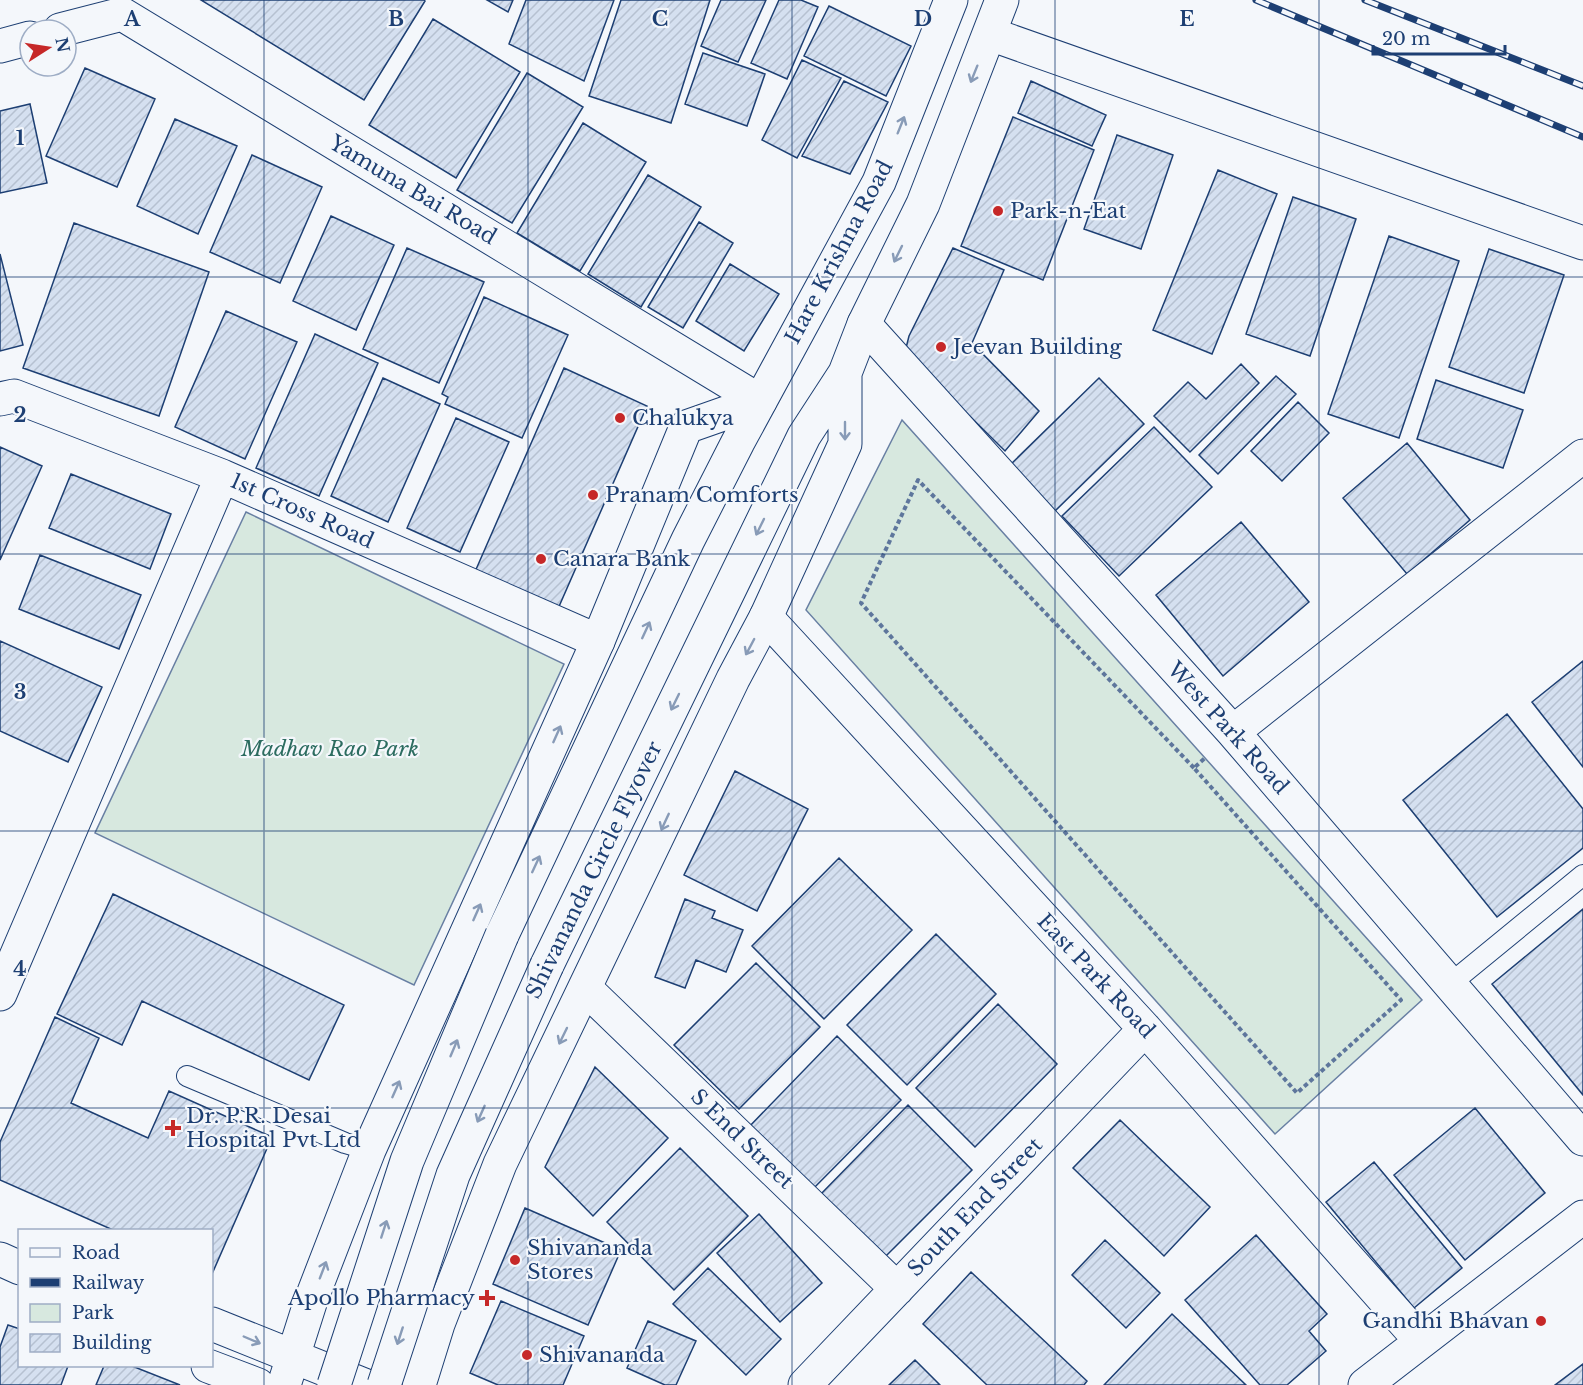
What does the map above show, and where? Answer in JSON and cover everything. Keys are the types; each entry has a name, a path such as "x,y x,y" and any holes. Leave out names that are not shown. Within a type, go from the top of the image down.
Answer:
{"street":[{"path":"419,1385 438,1324 500,1164 733,679 766,617 845,444 845,373 864,324 923,204 1002,0"},
{"name":"Hare Krishna Road","path":"760,401 879,182 946,2"},
{"name":"Yamuna Bai Road","path":"78,25 122,14 760,401"},
{"path":"990,34 1583,243"},
{"path":"0,46 18,41"},
{"name":"West Park Road","path":"864,324 1233,732 1583,1139"},
{"name":"Shivananda Circle Flyover","path":"384,1385 453,1175 547,964 804,436 845,373"},
{"name":"1st Cross Road","path":"0,399 14,396 222,476 598,641"},
{"path":"288,1371 311,1300 369,1150 598,641 686,427 760,401"},
{"path":"334,1385 407,1161 501,935 688,540 760,401"},
{"path":"1233,732 1583,456"},
{"path":"0,994 222,476"},
{"name":"East Park Road","path":"766,617 1145,1029 1421,1341"},
{"name":"S End Street","path":"586,988 897,1289"},
{"name":"South End Street","path":"805,1385 1145,1029"},
{"path":"1365,1385 1583,1217"},
{"path":"0,1259 18,1267"},
{"path":"213,1325 288,1371 364,1385"},
{"path":"213,1367 258,1385"}],"lane":[{"path":"1449,984 1583,875"},
{"path":"187,1076 345,1143 369,1150"}],"path":[{"path":"918,480 1121,692 1194,768 1401,1000 1297,1093 861,603 918,480"},
{"path":"1194,768 1233,732"}],"green space":[{"path":"902,420 1422,1000 1275,1134 806,610"},
{"name":"Madhav Rao Park","path":"246,512 564,664 414,985 95,833"}],"building":[{"path":"201,0 424,0 425,1 364,100"},
{"path":"487,0 513,0 508,12"},
{"path":"526,0 614,0 584,81 509,44"},
{"path":"621,0 710,0 671,123 589,96"},
{"path":"721,0 766,0 738,62 701,46"},
{"path":"779,0 801,0 818,7 787,79 751,63"},
{"path":"829,6 911,46 886,96 804,56"},
{"path":"433,19 520,72 456,178 369,125"},
{"path":"703,53 765,74 747,126 685,104"},
{"path":"802,60 841,78 797,158 762,140"},
{"path":"85,68 155,99 117,187 46,156"},
{"path":"527,73 583,107 512,223 457,190"},
{"path":"844,81 888,102 850,174 802,156"},
{"path":"1031,81 1106,115 1092,146 1018,113"},
{"path":"30,104 47,183 0,193 0,111"},
{"path":"1013,117 1094,150 1043,280 961,246"},
{"path":"175,119 237,146 198,234 137,206"},
{"path":"583,123 646,162 580,271 517,233"},
{"path":"1117,135 1173,155 1141,249 1084,229"},
{"path":"252,155 322,187 280,283 210,252"},
{"path":"1218,170 1277,194 1212,354 1153,330"},
{"path":"648,175 701,207 641,307 588,274"},
{"path":"1293,197 1356,219 1310,356 1246,334"},
{"path":"331,216 394,245 356,330 293,301"},
{"path":"699,222 733,243 683,328 648,307"},
{"path":"74,223 209,272 159,416 23,368"},
{"path":"1389,236 1459,261 1399,438 1328,414"},
{"path":"407,248 484,282 439,383 363,349"},
{"name":"Jeevan Building","path":"953,248 1004,270 972,343 1039,411 1005,451 905,352 909,336"},
{"path":"1489,249 1564,275 1524,393 1449,367"},
{"path":"0,254 23,345 0,351"},
{"path":"730,264 779,294 744,351 696,321"},
{"path":"484,297 568,335 522,438 445,404 448,397 442,394"},
{"path":"226,311 297,342 245,459 175,427"},
{"path":"315,334 378,363 319,496 256,468"},
{"path":"1241,364 1259,383 1190,452 1154,416 1188,382 1206,399"},
{"path":"564,368 647,406 557,611 474,574"},
{"path":"1276,376 1296,394 1218,474 1199,455"},
{"path":"383,378 440,404 388,522 331,496"},
{"path":"1099,378 1144,424 1054,512 1009,466"},
{"path":"1436,380 1523,410 1503,468 1417,439"},
{"path":"1298,402 1329,433 1282,481 1251,451"},
{"path":"456,418 509,442 460,552 407,528"},
{"path":"1154,427 1212,487 1119,576 1062,516"},
{"path":"1407,443 1470,520 1407,574 1343,498"},
{"path":"0,447 42,466 0,560"},
{"path":"71,474 171,514 150,569 49,528"},
{"path":"1241,522 1309,602 1223,676 1156,595"},
{"path":"40,555 141,595 119,649 19,609"},
{"path":"0,641 102,687 68,762 0,731"},
{"path":"1583,661 1583,767 1532,702"},
{"path":"1507,714 1583,809 1583,848 1497,917 1403,800"},
{"path":"735,771 808,809 757,911 684,875"},
{"path":"839,858 912,930 824,1019 752,946"},
{"path":"113,894 344,1005 309,1080 142,1001 122,1045 57,1014"},
{"path":"685,899 715,911 712,918 743,930 726,972 696,960 685,988 655,977"},
{"path":"1583,909 1583,1095 1492,984"},
{"path":"936,934 996,994 907,1085 847,1025"},
{"path":"756,963 820,1027 739,1109 674,1045"},
{"path":"998,1004 1057,1064 975,1147 916,1088"},
{"path":"55,1017 99,1038 71,1103 148,1138 169,1091 272,1137 213,1272 213,1229 111,1229 0,1180 0,1142"},
{"path":"837,1036 901,1100 810,1192 747,1129"},
{"path":"595,1067 668,1138 593,1216 545,1167"},
{"path":"908,1105 972,1170 882,1260 819,1196"},
{"path":"1475,1108 1545,1193 1465,1260 1394,1175"},
{"path":"1120,1120 1210,1207 1164,1256 1073,1168"},
{"path":"680,1148 748,1216 674,1290 607,1222"},
{"path":"1374,1162 1462,1268 1414,1308 1326,1202"},
{"path":"525,1208 621,1250 588,1325 493,1284"},
{"path":"759,1214 822,1283 780,1322 717,1253"},
{"path":"1256,1235 1327,1314 1309,1331 1326,1351 1287,1385 1260,1385 1185,1300"},
{"path":"1105,1240 1160,1293 1126,1328 1072,1275"},
{"path":"708,1268 781,1339 746,1375 673,1304"},
{"path":"971,1272 1087,1381 1084,1385 987,1385 923,1324"},
{"name":"Shivananda","path":"501,1301 584,1336 563,1385 498,1385 470,1373"},
{"path":"1172,1314 1246,1385 1104,1385"},
{"path":"648,1321 696,1341 676,1385 665,1385 627,1368"},
{"path":"8,1325 18,1328 18,1367 68,1367 61,1385 0,1385 0,1347"},
{"path":"915,1360 940,1385 889,1385"},
{"path":"1583,1364 1583,1385 1555,1385"},
{"path":"104,1367 135,1367 180,1385 96,1385"}],"railway":[{"path":"1256,0 1583,137"},
{"path":"1365,0 1583,86"}],"place":[{"name":"Park-n-Eat","path":"998,211"},
{"name":"Jeevan Building","path":"941,347"},
{"name":"Chalukya","path":"620,418"},
{"name":"Pranam Comforts","path":"593,495"},
{"name":"Canara Bank","path":"541,559"},
{"name":"Dr. P.R. Desai Hospital Pvt Ltd","path":"173,1128"},
{"name":"Shivananda Stores","path":"515,1260"},
{"name":"Apollo Pharmacy","path":"487,1298"},
{"name":"Gandhi Bhavan","path":"1541,1321"},
{"name":"Shivananda","path":"527,1355"}]}
